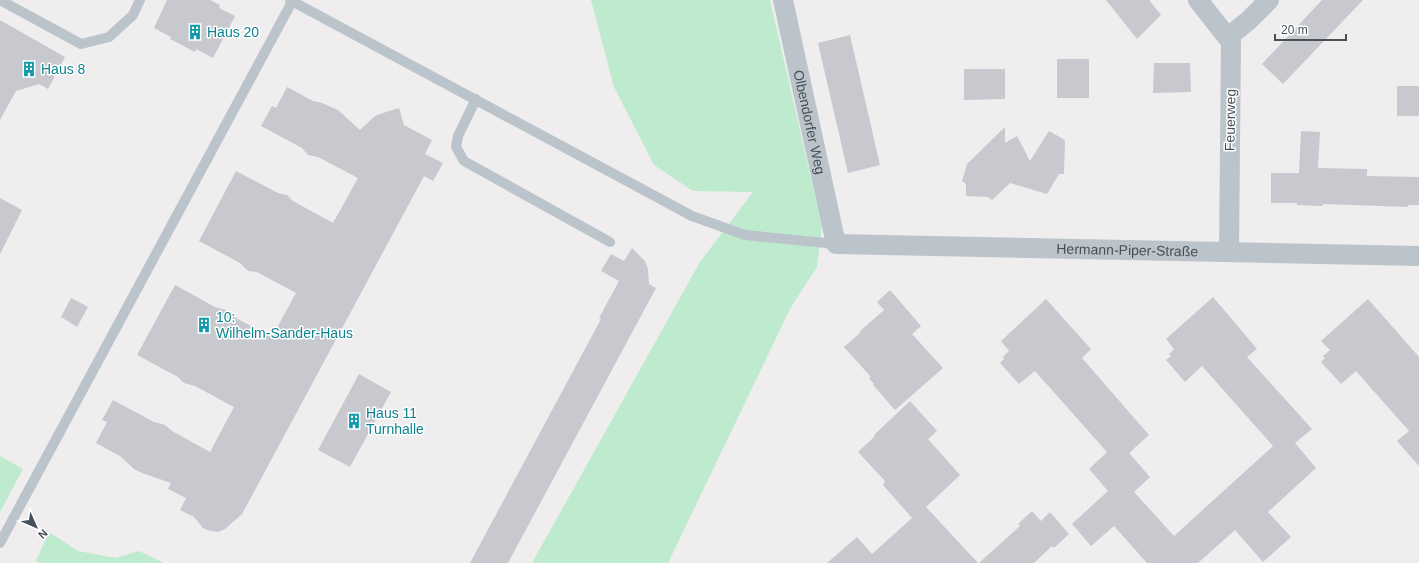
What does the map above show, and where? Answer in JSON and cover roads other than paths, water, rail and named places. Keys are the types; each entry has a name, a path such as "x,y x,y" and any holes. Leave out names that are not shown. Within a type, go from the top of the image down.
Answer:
{"street":[{"name":"Olbendorfer Weg","path":"783,0 836,244"},
{"path":"1198,0 1228,37 1248,21 1268,0"},
{"name":"Feuerweg","path":"1228,37 1231,42 1229,252"},
{"name":"Hermann-Piper-Straße","path":"836,244 1419,256"}],"lane":[{"path":"0,0 82,44 109,37 133,15 140,0"},
{"path":"0,543 292,0 692,216 745,235 836,244"},
{"path":"476,99 458,136 456,148 464,161 610,242"}],"place":[{"name":"Haus 20","path":"195,32"},
{"name":"Haus 8","path":"29,69"},
{"name":"10: Wilhelm-Sander-Haus","path":"204,325"},
{"name":"Haus 11 Turnhalle","path":"354,421"}]}
